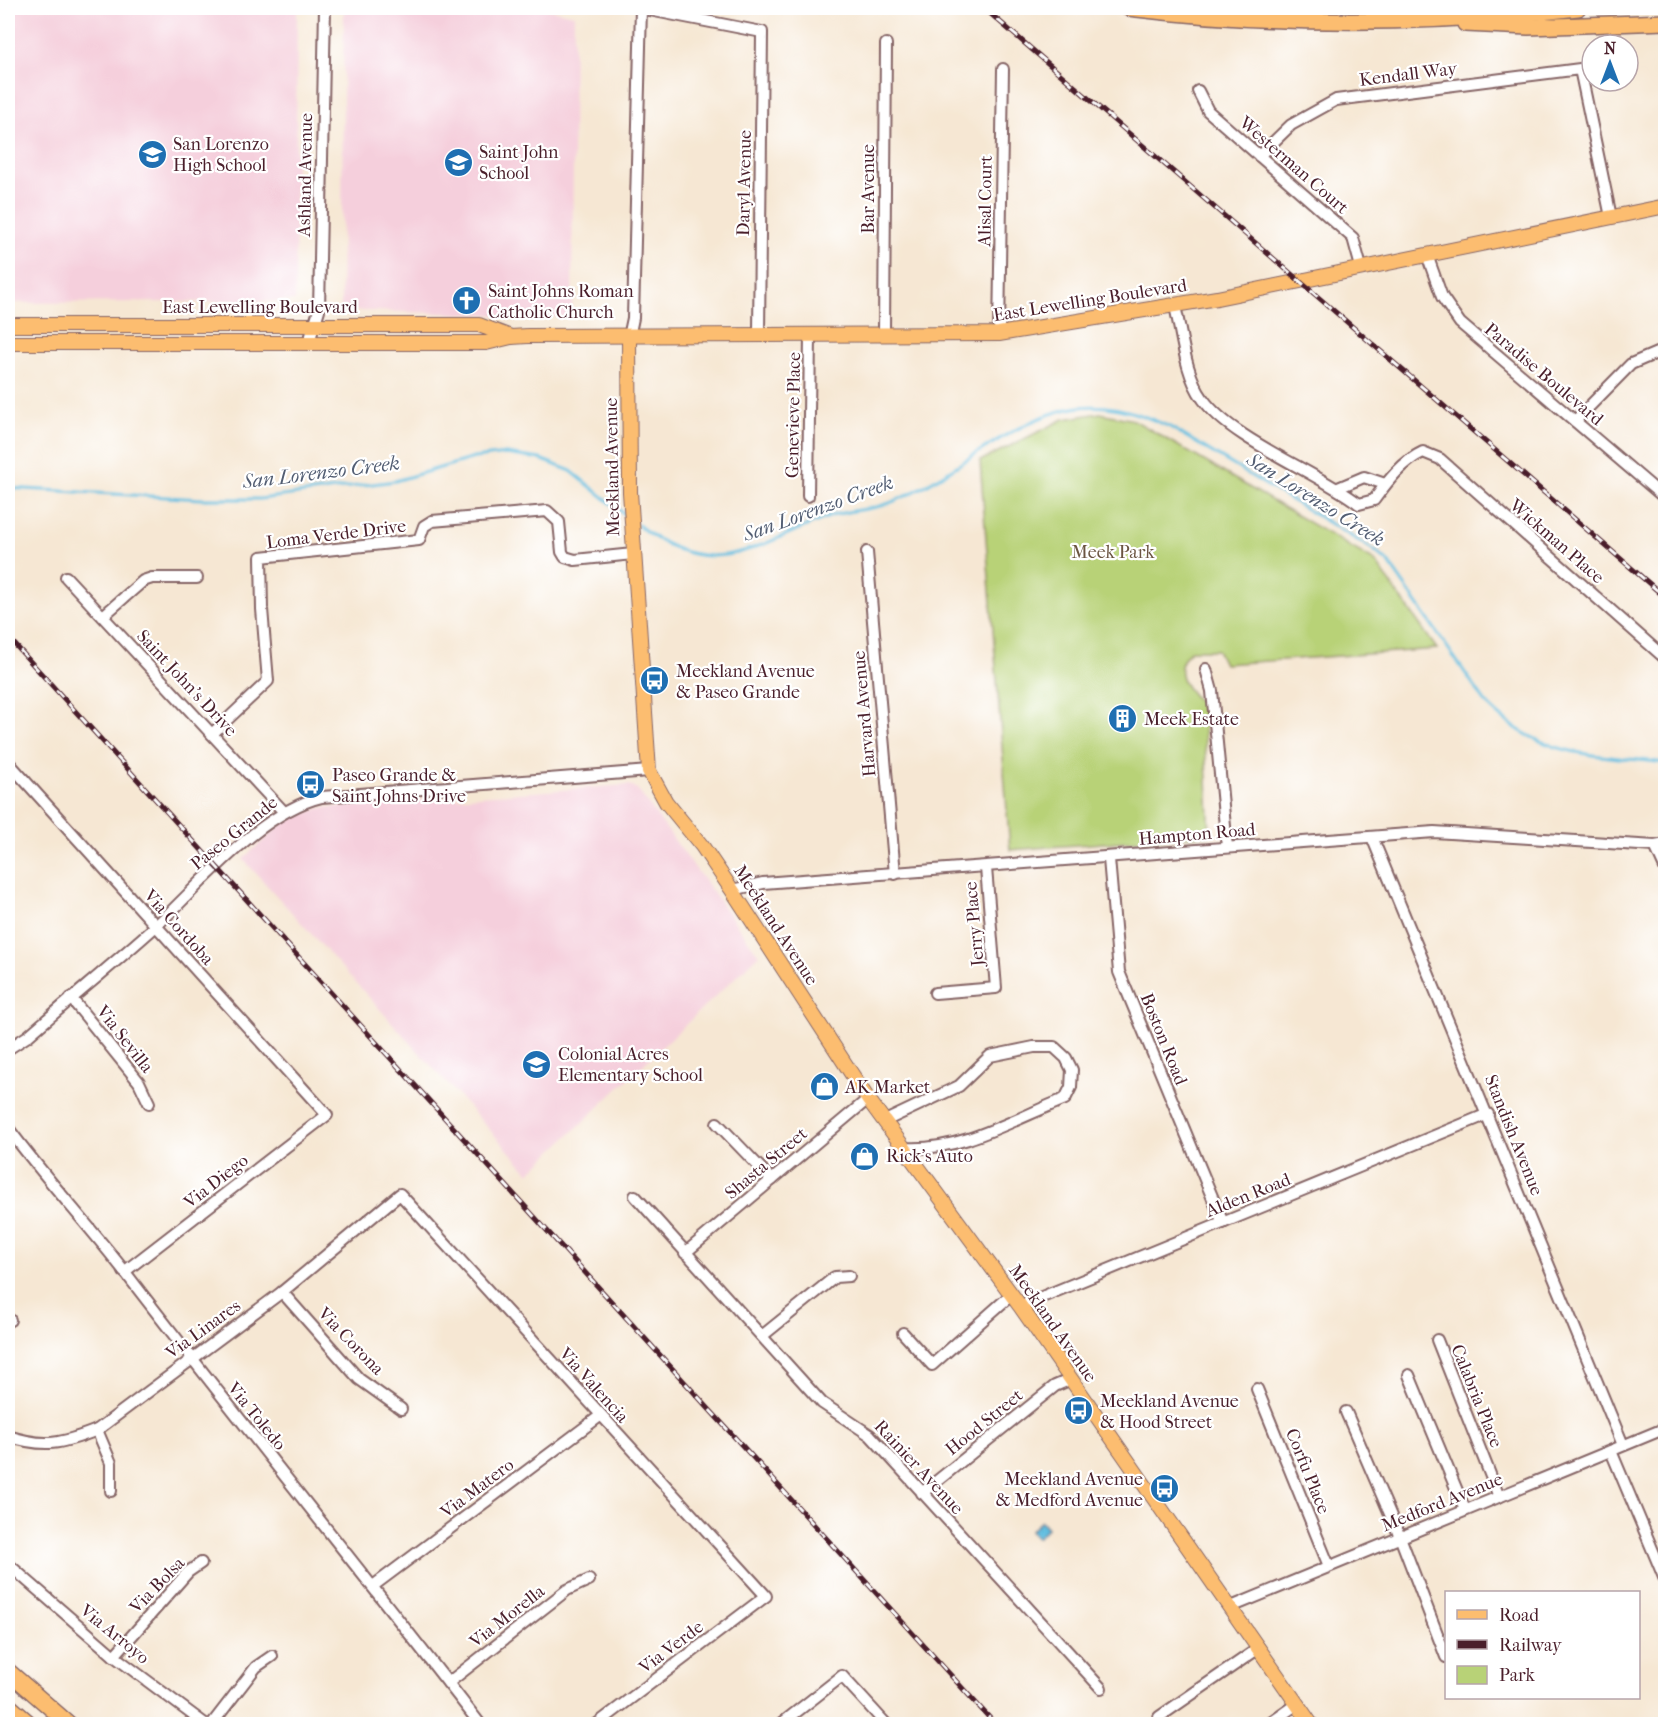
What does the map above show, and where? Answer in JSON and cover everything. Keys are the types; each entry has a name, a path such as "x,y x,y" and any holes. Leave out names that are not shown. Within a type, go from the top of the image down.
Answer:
{"highway":[{"path":"1128,8 1278,19 1421,19 1578,8"},
{"path":"1421,19 1497,27 1665,22"},
{"path":"8,1671 69,1725"},
{"path":"8,1705 30,1725"}],"main road":[{"name":"East Lewelling Boulevard","path":"8,343 486,343 511,337 999,334 1175,306 1665,206"},
{"name":"East Lewelling Boulevard","path":"8,325 480,325 511,337"},
{"path":"36,325 37,343"},
{"name":"Meekland Avenue","path":"629,337 630,492 649,771 666,802 702,846 732,890 868,1099 1020,1306 1311,1725"}],"street":[{"name":"Ashland Avenue","path":"309,342 320,310 325,8"},
{"name":"Daryl Avenue","path":"640,8 762,32 759,334"},
{"name":"Meekland Avenue","path":"629,337 633,318 640,8"},
{"name":"Bar Avenue","path":"884,334 886,44"},
{"name":"Alisal Court","path":"999,334 1003,69"},
{"name":"Kendall Way","path":"1259,156 1291,125 1336,100 1580,69 1611,217"},
{"name":"Westerman Court","path":"1198,92 1208,111 1353,238 1361,267"},
{"name":"Paradise Boulevard","path":"1427,255 1442,297 1460,323 1665,500"},
{"path":"1175,306 1191,372 1202,398 1224,423 1338,488 1359,504 1374,500 1385,484 1364,477 1338,488"},
{"name":"Genevieve Place","path":"808,496 810,335"},
{"path":"1575,421 1631,364 1665,349"},
{"name":"Wickman Place","path":"1385,484 1413,457 1424,452 1440,459 1665,659"},
{"name":"Loma Verde Drive","path":"212,735 268,681 261,609 261,557 419,540 424,526 432,520 547,511 559,522 562,552 565,557 575,560 633,548"},
{"name":"Harvard Avenue","path":"867,552 895,874"},
{"name":"Saint John's Drive","path":"66,577 284,812"},
{"path":"103,616 143,581 152,578 197,578"},
{"path":"1206,669 1212,691 1227,847"},
{"name":"Via Cordoba","path":"8,762 327,1115"},
{"name":"Paseo Grande","path":"8,1049 28,1036 156,926 216,867 284,812 301,802 322,797 649,771"},
{"name":"Hampton Road","path":"732,890 763,883 1109,859 1227,847 1434,832 1660,845"},
{"name":"Standish Avenue","path":"1372,837 1623,1445"},
{"path":"1660,845 1665,870"},
{"name":"Boston Road","path":"1109,859 1119,972 1223,1223"},
{"name":"Jerry Place","path":"935,993 996,988 986,868"},
{"name":"Via Sevilla","path":"71,998 139,1082 149,1103"},
{"path":"885,1121 959,1086 990,1056 1034,1047 1054,1047 1066,1058 1072,1071 1071,1086 1065,1099 953,1144 922,1149 905,1148"},
{"name":"Shasta Street","path":"686,1253 868,1099"},
{"name":"Alden Road","path":"1020,1306 1488,1114"},
{"name":"Via Diego","path":"124,1272 327,1115"},
{"path":"717,1123 772,1180"},
{"name":"Via Toledo","path":"8,1128 373,1586 480,1725"},
{"name":"Via Linares","path":"8,1436 33,1444 65,1443 97,1430 190,1358 282,1292 400,1194"},
{"name":"Via Valencia","path":"400,1194 766,1596"},
{"name":"Rainier Avenue","path":"634,1196 822,1403 870,1436 1101,1688"},
{"path":"762,1336 835,1277 849,1276"},
{"name":"Via Corona","path":"282,1292 359,1379 401,1409"},
{"path":"903,1333 932,1365 1011,1294"},
{"name":"Calabria Place","path":"1437,1340 1499,1497"},
{"path":"1409,1375 1465,1510"},
{"name":"Hood Street","path":"922,1493 1055,1386 1070,1380"},
{"name":"Corfu Place","path":"1257,1389 1329,1566"},
{"path":"1346,1412 1400,1537 1445,1654"},
{"name":"Via Matero","path":"373,1586 600,1416"},
{"name":"Medford Avenue","path":"1231,1607 1665,1428"},
{"path":"97,1430 111,1463 111,1491"},
{"path":"1611,1451 1665,1582"},
{"name":"Via Bolsa","path":"114,1656 188,1572 201,1563"},
{"name":"Via Arroyo","path":"8,1564 114,1656 205,1725"},
{"name":"Via Morella","path":"448,1683 567,1590 589,1580"},
{"name":"Via Verde","path":"597,1725 766,1596"},
{"path":"1159,1717 1259,1648"},
{"path":"212,1725 256,1667 272,1656"},
{"path":"781,1725 842,1676 886,1725"},
{"path":"1269,1725 1296,1705"}],"shaded area":[{"name":"San Lorenzo High School","path":"8,8 297,8 295,301 8,303"},
{"name":"Saint John School","path":"344,8 543,8 574,15 572,317 341,310"},
{"name":"Colonial Acres Elementary School","path":"629,785 637,789 759,955 529,1173 243,859 286,820 320,808"}],"green space":[{"name":"Meek Park","path":"1100,413 1134,420 1375,561 1437,649 1224,664 1217,650 1191,650 1181,665 1181,672 1186,686 1203,706 1210,835 1010,850 980,461 1064,419"}],"water":[{"path":"1041,1521 1047,1528 1037,1538 1030,1531"}],"waterway":[{"name":"San Lorenzo Creek","path":"638,525 664,543 688,553 711,556 734,554 831,516 880,506 899,499 1005,436 1042,417 1089,406 1116,408 1170,427 1374,550 1389,563 1486,703 1506,721 1527,735 1569,751 1666,763"},
{"name":"San Lorenzo Creek","path":"8,488 202,499 260,499 395,481 474,458 506,454 540,459 571,471 628,517"}],"railway":[{"path":"984,8 1666,598"},
{"path":"8,637 995,1724"}],"place":[{"name":"San Lorenzo High School","path":"152,154"},
{"name":"Saint John School","path":"458,162"},
{"name":"Saint Johns Roman Catholic Church","path":"467,301"},
{"name":"Meekland Avenue & Paseo Grande","path":"655,681"},
{"name":"Meek Estate","path":"1123,719"},
{"name":"Paseo Grande & Saint Johns Drive","path":"311,785"},
{"name":"Colonial Acres Elementary School","path":"537,1064"},
{"name":"AK Market","path":"824,1087"},
{"name":"Rick's Auto","path":"865,1156"},
{"name":"Meekland Avenue & Hood Street","path":"1079,1411"},
{"name":"Meekland Avenue & Medford Avenue","path":"1164,1489"}]}
